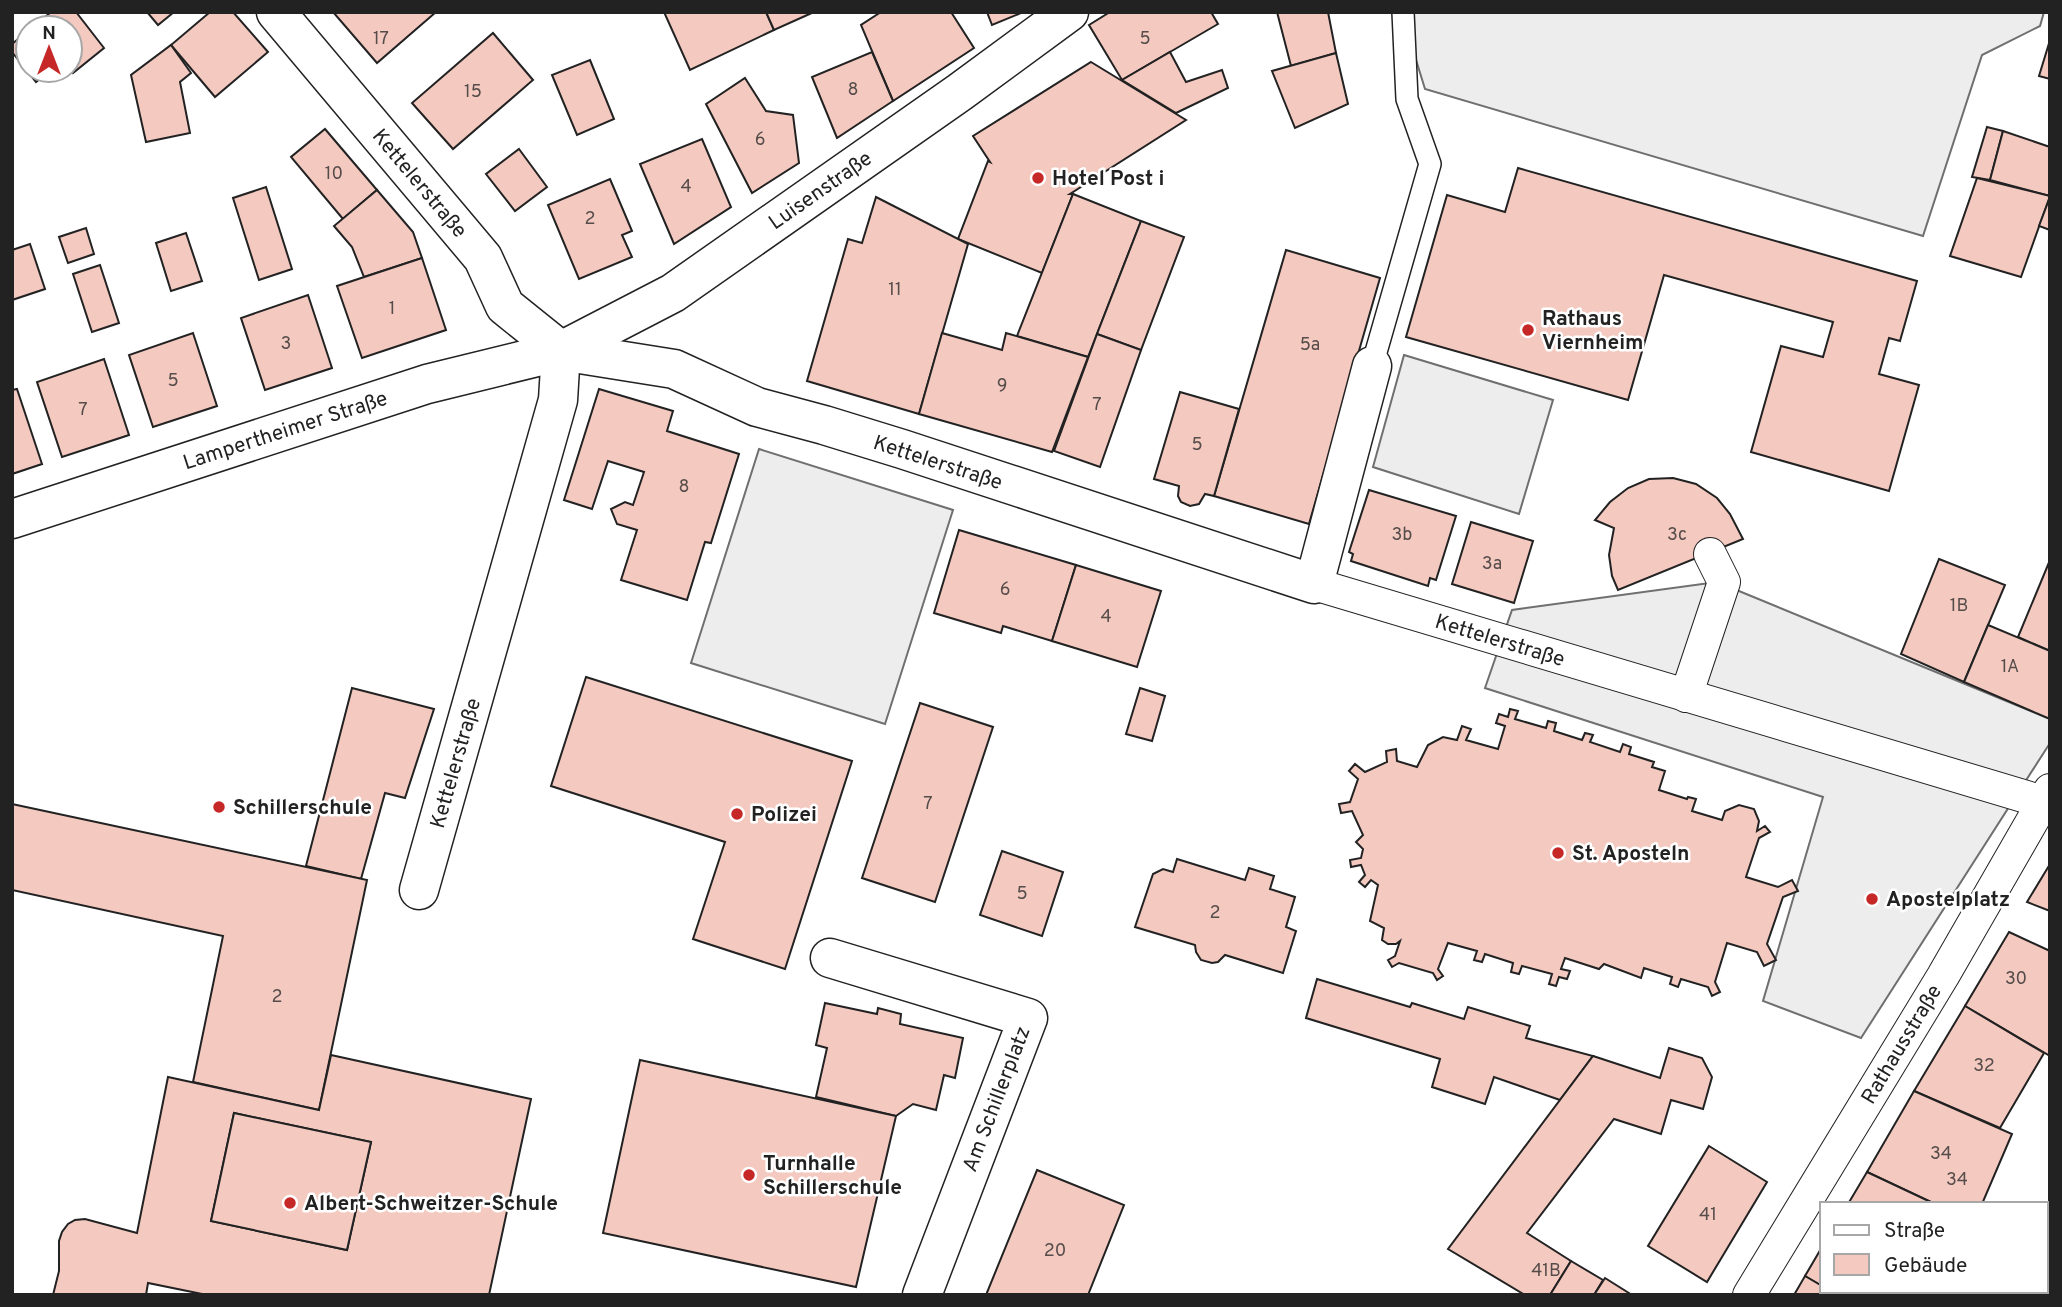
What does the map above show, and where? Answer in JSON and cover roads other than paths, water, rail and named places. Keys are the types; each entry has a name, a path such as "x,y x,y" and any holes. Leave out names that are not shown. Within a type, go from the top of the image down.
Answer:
{"street":[{"name":"Kettelerstraße","path":"276,12 483,258 505,306 561,351 674,369 757,408 889,445 1314,583 1686,696 2048,799"},
{"name":"Luisenstraße","path":"561,351 673,293 949,100 1069,12"},
{"name":"Kettelerstraße","path":"419,890 558,400 561,351"},
{"name":"Lampertheimer Straße","path":"12,519 427,384 561,351"},
{"path":"1314,583 1373,366"},
{"path":"1686,696 1724,582 1710,554"},
{"name":"Rathausstraße","path":"1749,1295 2048,799"},
{"name":"Am Schillerplatz","path":"830,958 1028,1018 922,1295"}],"lane":[{"path":"1373,366 1430,164 1407,99 1403,12"}],"place":[{"name":"Hotel Post i","path":"1038,178"},
{"name":"Rathaus Viernheim","path":"1528,330"},
{"name":"Schillerschule","path":"219,807"},
{"name":"Polizei","path":"737,814"},
{"name":"St. Aposteln","path":"1558,853"},
{"name":"Apostelplatz","path":"1872,899"},
{"name":"Turnhalle Schillerschule","path":"749,1175"},
{"name":"Albert-Schweitzer-Schule","path":"290,1203"}]}
